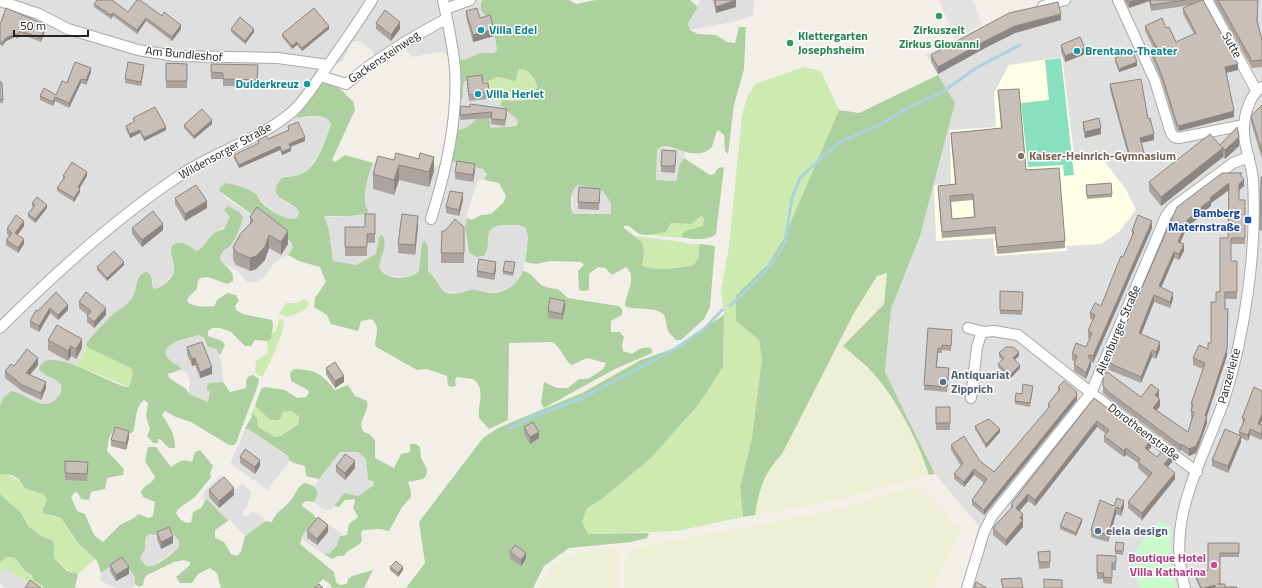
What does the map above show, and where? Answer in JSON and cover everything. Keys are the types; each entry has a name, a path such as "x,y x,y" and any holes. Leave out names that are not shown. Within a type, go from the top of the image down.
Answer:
{"street":[{"name":"Wildensorger Straße","path":"0,328 70,261 108,229 184,173 282,119 303,101 372,0"},
{"name":"Gackensteinweg","path":"321,76 346,84 384,57 445,9 470,0"},
{"path":"1036,8 1065,0"},
{"path":"1118,0 1156,81 1171,133 1174,137 1179,138 1244,125"},
{"name":"Sutte","path":"1207,0 1259,88"},
{"name":"Am Bundleshof","path":"0,1 39,14 68,29 138,50 175,56 286,59 328,65"},
{"path":"431,219 444,171 453,126 455,70 445,9"},
{"path":"1249,157 1244,135 1244,125 1253,94 1259,88"},
{"name":"Altenburger Straße","path":"967,588 984,532 992,516 1091,393 1166,216 1172,208 1233,163 1249,157"},
{"name":"Panzerleite","path":"1185,588 1178,557 1178,537 1183,509 1231,375 1248,291 1253,245 1254,215 1253,179 1249,157"},
{"name":"Dorotheenstraße","path":"968,328 984,332 1004,332 1018,335 1091,393 1196,472"},
{"path":"971,398 978,339 984,332"}],"shaded area":[{"path":"0,0 483,0 481,3 484,13 493,25 497,50 494,53 480,53 465,60 449,59 446,53 441,52 412,57 406,50 400,50 372,59 374,54 372,50 359,41 352,42 343,61 337,64 333,63 297,118 323,117 331,124 320,151 309,168 299,175 286,176 279,182 277,192 281,200 294,207 299,212 297,218 292,219 281,217 261,201 255,193 247,189 228,183 219,188 219,191 226,198 291,242 293,248 288,255 274,263 264,278 256,282 247,282 238,271 222,263 220,260 221,254 231,245 236,237 243,220 226,212 230,217 227,225 208,238 202,249 196,251 185,243 172,257 175,264 174,271 164,284 154,289 152,277 146,272 137,280 135,292 131,300 113,314 89,339 84,352 76,365 45,374 54,378 61,385 59,395 52,403 44,405 11,391 3,398 0,406"},
{"path":"699,0 754,0 753,16 732,22 690,30 688,23 698,7"},
{"path":"939,0 973,0 982,25 955,39"},
{"path":"1072,0 1262,0 1262,588 962,588 979,526 935,474 885,372 891,309 920,236 955,103 926,55 1013,11"},
{"name":"Kaiser-Heinrich-Gymnasium","path":"1062,57 1074,154 1101,157 1125,188 1136,210 1119,232 1101,244 1066,246 1067,251 995,256 993,238 936,241 934,185 951,184 950,130 996,127 994,93 1009,65"},
{"path":"467,80 480,80 486,82 500,105 517,119 518,124 501,128 491,128 489,117 478,115 469,127 454,130 456,103 463,97 463,85"},
{"path":"660,147 680,149 685,152 674,181 656,180 657,150"},
{"path":"376,158 432,167 437,166 444,160 486,171 486,178 477,182 467,214 465,231 468,251 480,257 486,253 487,234 492,228 505,225 523,226 527,230 528,238 523,271 516,282 509,288 490,293 473,290 454,293 446,292 438,284 434,275 428,271 427,242 419,271 406,277 389,276 380,269 379,262 382,257 379,237 376,254 372,258 356,265 333,261 329,230 324,216 332,217 363,215 367,209 364,204 370,170"},
{"path":"579,185 603,191 611,204 611,214 573,214 572,191"},
{"path":"888,273 884,304 843,346 873,374 900,412 921,450 929,475 837,500 755,515 759,491 768,470 782,454 854,313 877,276"},
{"path":"199,335 202,336 205,344 218,351 222,366 223,382 214,383 208,402 189,394 190,381 187,374 168,359 166,352 172,344"},
{"path":"246,428 291,459 268,490 231,464"},
{"path":"343,451 358,452 364,456 367,463 368,480 373,481 374,485 357,496 344,493 331,510 325,510 314,502 317,490 315,485 337,453"},
{"path":"221,475 236,490 243,484 251,492 248,504 242,513 244,516 248,516 253,511 265,519 264,524 247,536 244,535 231,521 221,515 202,497 207,488"},
{"path":"915,485 962,530 934,588 624,588 624,565 627,557 631,551 644,546 825,512 860,503"},
{"path":"320,519 341,533 340,540 330,553 324,554 303,540 304,533"},
{"path":"169,529 179,541 179,547 156,564 150,567 146,566 140,558 146,543 146,536"},
{"path":"618,548 618,588 538,588 549,570 562,558 586,551"},
{"path":"122,560 135,577 136,582 134,586 130,588 117,588 100,580 101,573 116,562"},
{"path":"5,569 9,570 36,588 5,588 0,583 0,573"}],"green space":[{"path":"483,0 569,0 576,4 596,0 690,0 698,7 688,23 690,30 698,34 716,35 727,42 735,43 739,27 746,27 744,69 734,105 728,154 725,151 724,135 718,130 712,147 704,152 697,154 689,153 668,146 657,150 656,180 676,180 680,164 684,158 710,175 714,174 718,168 724,167 716,234 709,238 701,239 684,238 681,236 685,231 703,226 704,218 701,216 691,224 671,223 666,232 650,235 640,234 626,225 624,226 624,228 642,242 644,253 642,265 646,267 667,269 694,265 699,257 699,246 701,244 715,246 710,307 704,319 681,340 676,340 669,333 665,317 661,312 625,306 631,281 631,276 626,267 612,275 605,268 598,267 589,274 589,290 579,290 578,271 584,265 581,262 551,261 536,264 525,262 528,238 526,228 517,225 498,226 493,228 488,235 488,245 484,256 477,257 469,253 465,227 467,218 472,220 481,215 491,214 503,203 506,196 499,183 484,180 487,174 483,169 448,161 454,130 462,129 468,126 478,115 489,117 491,128 515,126 518,124 517,119 500,105 503,100 518,101 527,99 531,96 537,86 531,74 525,70 519,69 515,81 497,77 486,82 480,80 465,81 463,85 463,97 459,103 458,60 465,60 480,53 494,53 497,50 493,25 481,10 481,3","holes":["579,185 603,191 611,203 611,214 573,214 571,198 573,190 576,187"]},
{"path":"1061,58 1074,175 1064,176 1063,165 1028,167 1021,103 1049,100 1045,60"},
{"path":"804,67 821,71 839,110 783,240 768,264 736,295 736,321 759,340 762,359 752,438 740,487 743,517 677,531 587,534 582,522 587,508 602,499 652,457 699,404 723,367 724,315 721,290 729,246 742,115 747,97 755,84"},
{"path":"519,69 526,70 532,75 536,89 524,100 517,102 505,102 501,103 500,105 486,82 497,77 511,81"},
{"path":"938,75 955,103 920,236 891,309 885,372 935,474 929,475 906,421 882,384 870,369 843,346 884,304 887,273 877,276 854,313 782,454 766,475 755,515 743,517 740,487 752,438 762,359 759,340 736,321 736,295 768,264 783,240 839,110 859,113"},
{"path":"330,83 339,88 353,101 355,110 332,160 335,162 345,155 373,163 369,173 365,194 365,201 368,210 367,214 324,216 329,230 333,261 356,265 376,254 379,237 382,235 385,244 380,261 380,269 388,276 399,278 410,276 419,271 422,243 425,241 428,247 428,271 445,292 454,294 477,290 489,293 500,292 514,284 523,271 532,275 540,284 558,289 568,298 618,306 622,309 622,315 611,321 611,332 620,332 624,337 622,345 623,351 632,354 641,348 649,348 652,349 652,353 615,369 544,408 541,403 544,382 557,388 568,388 579,379 588,379 603,369 606,363 587,358 572,365 566,360 558,347 552,342 509,343 508,420 489,429 479,418 481,392 480,387 473,379 457,377 455,380 456,386 451,387 448,385 447,376 427,369 417,370 378,348 375,345 377,328 371,319 361,321 358,331 331,324 327,315 314,307 315,298 326,282 320,267 299,261 288,255 293,248 291,242 219,191 220,187 226,183 236,185 254,193 264,205 273,212 283,217 293,219 297,218 299,212 279,197 276,190 277,185 282,178 299,175 307,170 320,152 331,124 329,120 316,116 297,118 295,114 317,84"},
{"path":"228,206 239,212 243,217 240,228 234,240 230,246 222,252 220,258 231,272 233,281 227,284 208,277 200,278 196,290 189,296 187,301 195,305 214,306 218,299 228,293 236,295 239,301 235,306 236,310 243,314 272,320 273,325 271,339 267,341 255,340 251,346 245,346 231,332 220,328 212,328 208,331 208,336 222,341 225,345 220,355 216,349 207,346 204,338 199,335 171,345 167,348 166,352 168,359 182,369 168,374 169,378 186,389 189,394 208,402 210,392 207,389 207,386 210,383 223,382 230,392 246,388 246,380 249,376 253,375 259,379 236,443 234,445 229,445 191,422 176,417 165,411 162,415 173,434 175,448 169,448 160,439 158,439 158,443 153,443 147,436 150,429 146,417 148,403 144,400 137,411 133,432 129,434 114,429 109,438 107,451 124,469 123,475 107,478 105,489 91,492 89,500 81,499 78,493 75,492 71,497 77,511 85,514 94,535 103,542 120,525 134,518 138,514 149,518 153,516 155,502 143,497 141,492 155,477 145,461 148,447 156,447 171,467 181,461 192,462 195,452 200,450 213,466 210,473 211,477 195,497 178,509 176,513 182,520 186,523 191,522 193,512 201,508 206,499 229,520 215,530 215,538 224,542 231,554 237,556 241,552 245,536 266,521 272,522 275,515 289,503 299,487 306,483 315,487 318,493 314,502 306,501 302,504 302,506 313,514 317,520 304,533 300,544 334,572 336,582 340,585 347,584 348,579 352,576 373,570 364,588 332,588 330,584 323,579 314,588 221,588 217,573 210,568 198,574 192,583 180,583 176,577 190,565 190,562 184,560 174,562 147,575 144,579 143,585 139,587 135,584 135,577 122,560 116,562 101,573 97,561 79,544 61,518 43,513 46,498 43,494 25,488 19,479 12,475 0,474 0,406 3,398 11,391 17,392 40,403 51,403 59,396 61,385 56,380 41,372 39,369 44,362 54,360 67,362 129,387 133,374 131,368 89,348 86,345 87,342 113,314 126,305 134,294 138,280 142,274 146,272 150,275 154,289 166,283 174,273 174,264 171,252 172,246 181,243 190,246 196,251 201,248 216,232 224,229 230,217 224,210","holes":["169,529 179,541 179,547 159,563 146,566 140,558 145,549 146,536 151,534 157,535"]},
{"path":"699,216 704,218 703,226 681,236 684,238 651,235 669,227 671,223 691,224"},
{"path":"636,236 689,244 701,244 699,249 699,258 697,263 692,266 648,269 642,265"},
{"path":"304,299 309,302 307,308 301,312 288,317 279,314 286,303 297,303"},
{"path":"724,315 723,367 699,404 652,457 602,499 587,508 582,522 588,534 649,533 647,538 631,542 569,548 544,566 533,588 406,588 425,563 419,522 483,438 498,428 582,393 641,360 672,349"},
{"path":"279,319 283,319 283,330 263,376 259,376 255,372 256,361 268,353 267,341 271,339 272,333 276,331"},
{"path":"86,345 131,368 133,374 129,387 76,365 84,352"},
{"path":"294,369 308,370 322,376 335,390 348,385 355,396 367,401 367,409 362,421 362,428 364,432 369,434 375,440 375,458 394,468 401,454 410,452 410,444 416,444 420,447 421,458 427,469 426,476 423,479 408,482 411,497 402,507 389,531 379,529 363,530 361,533 362,541 358,546 348,551 344,556 338,556 332,559 324,554 330,553 337,545 340,536 347,535 349,524 358,517 353,508 355,501 354,499 345,500 339,507 334,506 344,493 358,496 374,485 373,481 368,480 366,459 358,452 340,452 319,479 306,476 305,466 290,461 288,456 248,429 245,429 253,414 257,418 258,427 275,437 280,436 298,424 299,417 292,411 283,412 281,418 278,420 270,420 255,406 261,389 265,387 285,390 297,398 306,397 309,393 308,390 291,381 290,373"},
{"path":"255,406 273,421 282,416 283,412 292,411 297,414 299,422 278,437 272,436 258,427 256,416 250,416"},
{"path":"0,474 18,479 43,494 47,500 45,506 49,516 61,518 79,544 95,559 78,574 68,570 54,558 54,544 49,538 40,535 28,526 21,513 0,494"},
{"path":"0,494 21,513 28,526 40,535 52,540 54,544 54,558 67,571 78,574 75,588 44,588 42,585 34,581 32,576 25,571 15,558 7,557 0,562"},
{"path":"1159,521 1171,527 1170,555 1176,588 1140,588 1132,567 1132,561 1141,542"},
{"path":"7,557 15,558 27,573 44,588 36,588 9,570 5,569 0,573 0,562"}],"building":[{"path":"97,0 112,0 128,12 137,0 140,0 162,16 164,12 181,25 172,37 146,18 137,30 113,13 111,15 94,4"},
{"path":"715,0 736,0 716,7"},
{"path":"1150,0 1186,0 1151,5"},
{"path":"1202,0 1238,64 1225,67 1234,111 1179,126 1177,124 1161,73 1152,52 1158,50 1145,26 1162,18 1166,28 1169,27 1176,42 1196,33 1183,8"},
{"path":"1218,0 1258,0 1257,21 1262,40 1262,60 1252,61"},
{"path":"1058,2 1061,14 1015,26 938,67 931,55 1009,13"},
{"path":"6,8 46,25 41,38 20,31 18,35 15,34 6,38 2,43 0,42 0,22"},
{"path":"314,8 329,26 302,48 297,42 292,46 282,34"},
{"path":"477,8 480,18 490,15 494,29 473,35 466,11"},
{"path":"385,10 400,22 391,35 376,23"},
{"path":"240,17 254,29 245,41 231,29"},
{"path":"1080,37 1085,48 1065,56 1061,45"},
{"path":"1133,52 1137,62 1119,69 1115,58"},
{"path":"75,62 91,68 86,80 81,79 69,103 55,97 53,102 40,96 44,88 56,95 62,81 67,83"},
{"path":"128,62 144,65 141,82 125,79"},
{"path":"166,63 187,64 187,81 166,81"},
{"path":"211,64 258,65 257,80 223,79 223,73 211,72"},
{"path":"482,75 483,83 488,83 489,92 469,95 467,77"},
{"path":"1141,79 1148,119 1150,118 1154,134 1140,138 1144,153 1130,157 1110,84"},
{"path":"0,81 2,83 3,100 0,100"},
{"path":"1019,89 1026,170 1059,168 1065,241 997,247 995,227 942,232 938,186 956,184 951,133 1002,128 998,90","holes":["973,194 975,217 952,219 950,196"]},
{"path":"470,104 507,109 505,120 491,119 492,112 460,115 461,106 470,107"},
{"path":"1262,105 1262,152 1251,116"},
{"path":"155,107 166,127 144,138 140,130 130,134 126,126 135,121 133,118"},
{"path":"202,109 212,120 194,136 184,125"},
{"path":"1099,118 1101,128 1085,132 1083,122"},
{"path":"298,122 305,137 289,144 291,148 282,152 280,146 239,165 234,155 259,143 258,140 266,136 268,139 289,130 288,126"},
{"path":"1237,127 1239,137 1225,150 1223,148 1161,197 1149,182 1210,134 1220,145"},
{"path":"662,150 676,151 675,166 661,166"},
{"path":"396,153 419,159 420,153 434,157 429,172 399,165 394,180 373,174 378,156 394,160"},
{"path":"457,161 475,164 473,175 455,172"},
{"path":"72,162 87,172 78,187 80,189 74,198 57,188 65,177 63,176"},
{"path":"1222,173 1242,173 1240,174 1244,180 1239,184 1239,200 1245,200 1245,238 1231,238 1231,261 1237,261 1237,292 1225,292 1225,309 1228,309 1227,349 1205,416 1207,416 1200,438 1196,446 1189,449 1181,444 1180,445 1110,393 1103,386 1103,379 1106,371 1141,397 1151,384 1159,390 1155,395 1160,399 1153,408 1188,432 1194,412 1191,411 1193,404 1191,404 1205,363 1193,358 1199,345 1208,349 1208,343 1211,343 1211,302 1216,302 1216,292 1220,292 1220,238 1228,238 1229,183 1210,198 1211,200 1201,207 1202,209 1187,220 1178,242 1184,244 1179,254 1174,252 1159,286 1173,293 1170,302 1154,295 1139,333 1160,342 1156,352 1152,350 1141,377 1109,363 1177,207"},
{"path":"1261,177 1262,230 1260,230"},
{"path":"1111,183 1112,194 1087,196 1086,185"},
{"path":"196,185 207,201 185,214 175,198"},
{"path":"579,187 600,189 599,203 578,202"},
{"path":"450,191 463,193 459,210 446,207"},
{"path":"37,197 47,205 35,219 28,214 35,205 32,203"},
{"path":"257,207 288,231 281,242 269,235 265,247 256,256 250,258 236,252 233,247 241,233 253,221 250,217"},
{"path":"153,211 163,224 142,240 132,228"},
{"path":"365,214 375,214 375,234 367,234 367,247 345,247 345,227 365,227"},
{"path":"402,214 418,216 415,245 398,244"},
{"path":"16,215 24,221 15,233 24,239 18,248 6,240 12,233 7,229"},
{"path":"1138,215 1152,221 1093,356 1089,355 1088,357 1091,360 1086,373 1074,364 1077,356 1072,354 1076,343 1086,347 1092,333 1088,331 1095,315 1090,313 1095,303 1101,306 1121,256 1123,257 1134,232 1132,231"},
{"path":"455,219 464,227 464,253 441,253 442,231 445,231"},
{"path":"114,251 124,262 107,278 97,267"},
{"path":"479,259 496,262 494,274 477,271"},
{"path":"505,261 515,262 513,273 503,271"},
{"path":"1000,291 1023,292 1022,311 1000,310"},
{"path":"56,292 68,305 58,315 50,308 39,326 30,321 36,310 38,311"},
{"path":"86,292 106,308 94,322 87,316 91,311 79,302"},
{"path":"550,298 565,301 562,314 548,311"},
{"path":"57,325 82,339 76,349 71,346 68,351 48,340"},
{"path":"928,328 952,330 951,346 942,345 942,348 938,348 936,367 949,368 947,387 924,385"},
{"path":"202,342 212,367 200,372 195,358 192,359 187,347"},
{"path":"1006,347 1013,347 1019,352 1013,358 1020,365 1010,375 998,364 1004,358 999,353"},
{"path":"27,349 38,358 26,373 46,382 41,393 22,385 5,371 11,364 14,366"},
{"path":"335,362 344,376 335,381 326,368"},
{"path":"1064,381 1076,391 1077,395 984,510 972,500 987,479 974,469 964,482 954,474 963,463 951,445 964,436 980,461 994,472 1050,406 1048,404 1060,389 1058,387"},
{"path":"1023,384 1033,386 1030,403 1015,401 1016,393 1022,394"},
{"path":"1254,387 1262,391 1262,414 1258,424 1262,425 1262,431 1261,434 1250,429 1248,435 1239,432 1245,419 1242,418"},
{"path":"1094,398 1151,440 1145,448 1157,457 1163,449 1172,455 1164,464 1175,473 1142,513 1128,502 1152,473 1138,462 1140,459 1126,448 1124,451 1104,436 1109,430 1097,421 1035,500 1028,494 1016,508 1023,514 1020,518 1023,520 1006,540 993,528 1013,506 1011,504"},
{"path":"936,407 950,407 950,423 936,423"},
{"path":"989,419 1000,429 986,444 975,426"},
{"path":"533,422 539,432 530,437 524,427"},
{"path":"115,427 129,431 126,443 111,440"},
{"path":"1225,429 1241,436 1228,466 1212,460"},
{"path":"245,449 260,460 255,467 240,457"},
{"path":"345,454 355,461 345,473 336,466"},
{"path":"65,461 88,462 87,474 65,473"},
{"path":"224,477 234,488 219,501 209,490"},
{"path":"1117,498 1124,501 1121,509 1116,507 1108,535 1091,530 1100,500 1114,506"},
{"path":"1066,512 1082,519 1076,533 1060,526"},
{"path":"318,517 328,525 317,539 307,531"},
{"path":"169,527 173,536 161,542 157,532"},
{"path":"1116,542 1124,543 1123,551 1115,551"},
{"path":"1208,543 1239,543 1239,553 1220,553 1220,584 1225,584 1225,587 1237,588 1215,588 1215,585 1201,588 1195,574 1208,570"},
{"path":"515,545 526,553 521,560 510,552"},
{"path":"1050,551 1050,562 1039,562 1038,552"},
{"path":"1097,555 1116,556 1116,563 1112,563 1112,578 1103,577 1104,573 1097,573"},
{"path":"122,557 129,567 116,575 110,565"},
{"path":"396,561 403,567 398,573 390,567"},
{"path":"1021,578 1023,588 1003,588 1001,579"},
{"path":"1044,579 1062,580 1062,588 1044,588"},
{"path":"30,580 41,588 25,588"},
{"path":"976,582 987,588 974,588"},
{"path":"319,584 323,588 314,588"}],"waterway":[{"path":"730,306 763,274 779,253 785,243 792,198 800,178 818,161 840,142 879,125 908,108 944,91 976,68 1020,45"},
{"path":"508,430 529,418 580,399 677,348 705,328 722,310"}],"place":[{"name":"Zirkuszelt Zirkus Giovanni","path":"939,16"},
{"name":"Villa Edel","path":"481,30"},
{"name":"Klettergarten Josephsheim","path":"790,43"},
{"name":"Brentano-Theater","path":"1077,51"},
{"name":"Dulderkreuz","path":"307,84"},
{"name":"Villa Herlet","path":"478,94"},
{"name":"Kaiser-Heinrich-Gymnasium","path":"1021,156"},
{"name":"Bamberg Maternstraße","path":"1248,220"},
{"name":"Antiquariat Zipprich","path":"943,382"},
{"name":"elela design","path":"1098,531"},
{"name":"Boutique Hotel Villa Katharina","path":"1214,565"}]}
